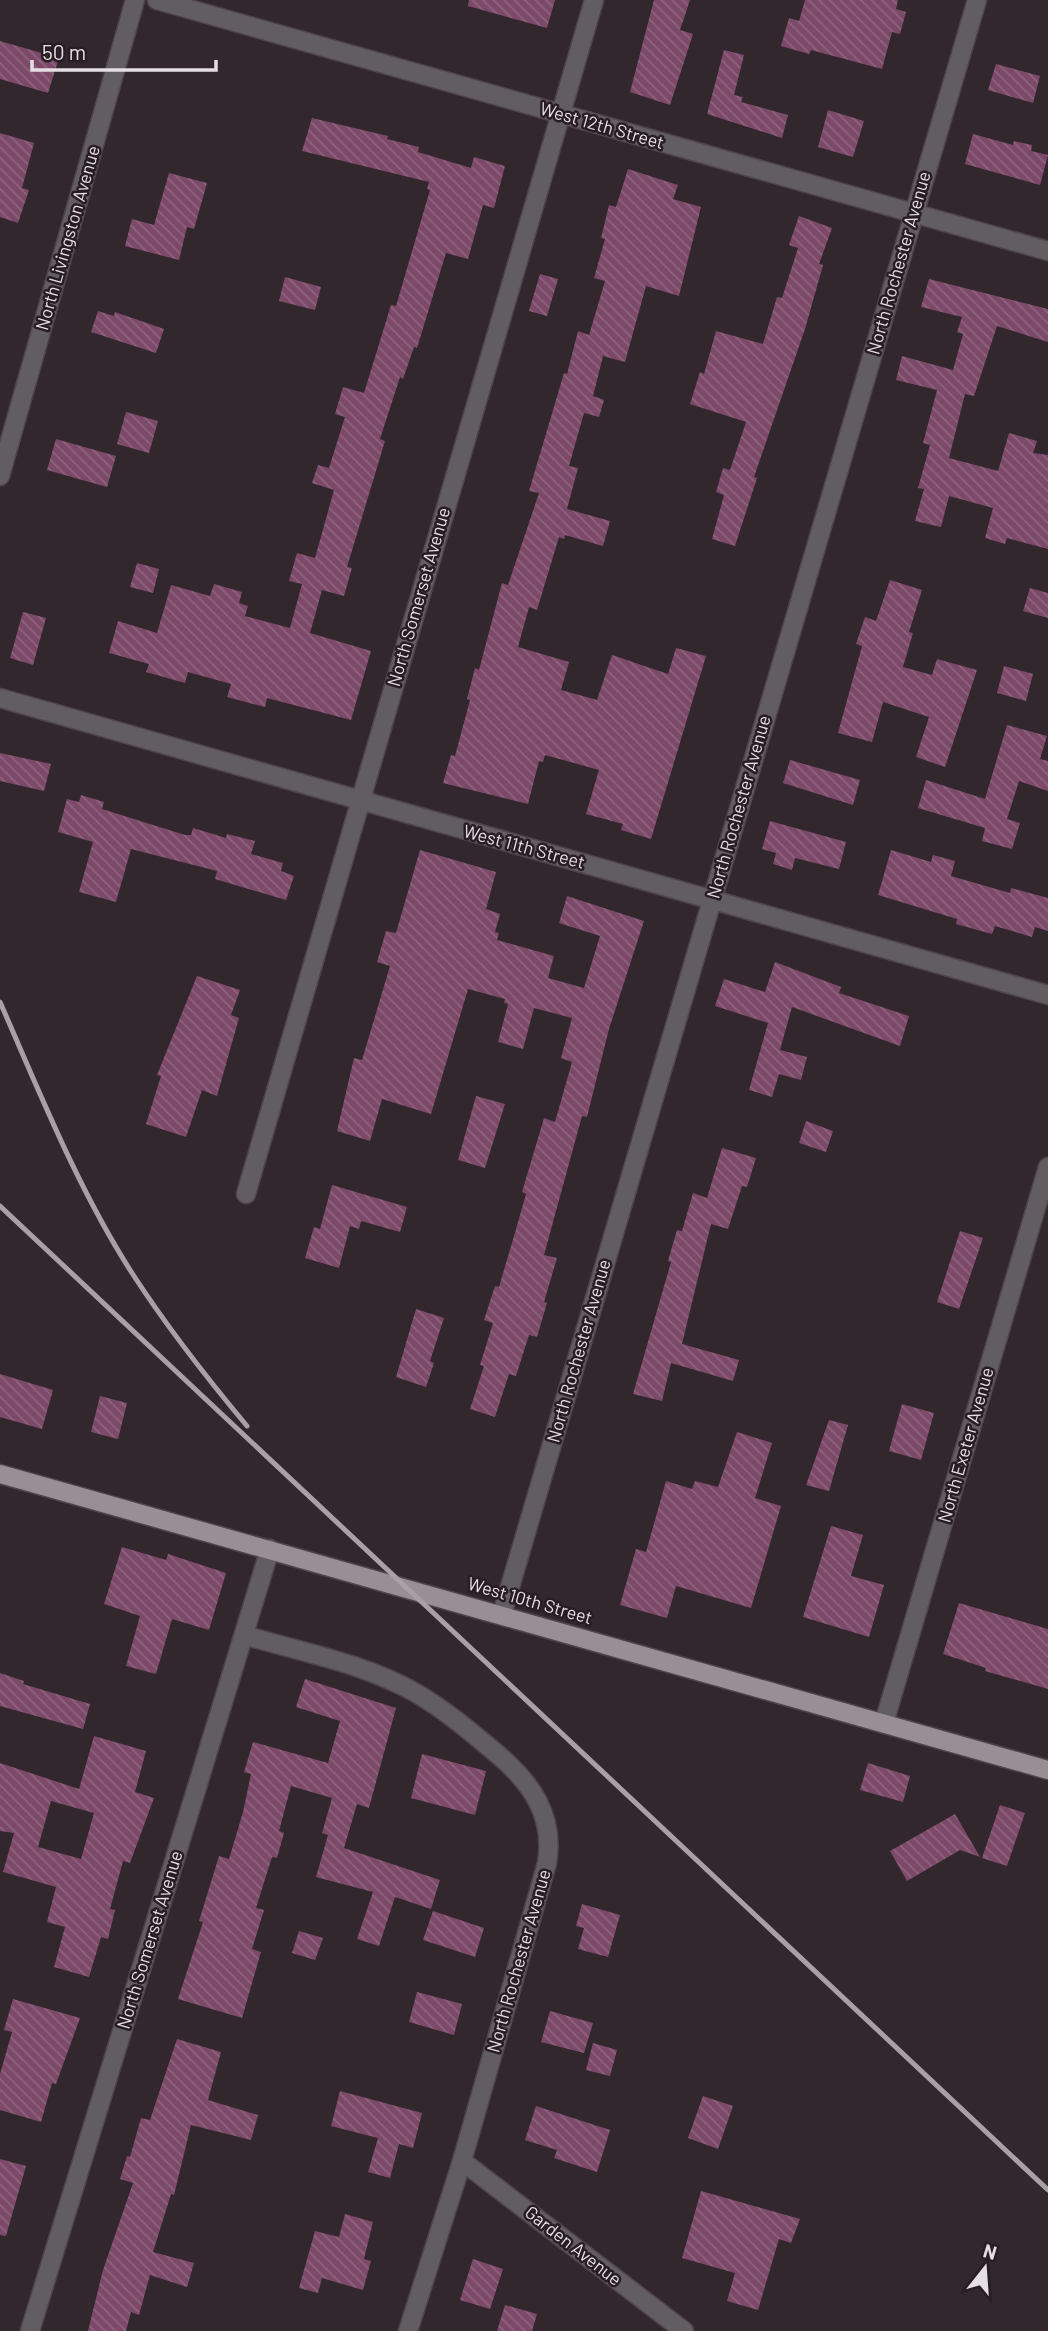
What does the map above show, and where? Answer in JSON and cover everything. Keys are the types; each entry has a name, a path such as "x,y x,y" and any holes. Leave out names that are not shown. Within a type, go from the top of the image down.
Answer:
{"main road":[{"name":"West 10th Street","path":"0,1474 1048,1770"}],"street":[{"name":"North Livingston Avenue","path":"0,476 135,0"},
{"name":"West 12th Street","path":"157,0 1048,251"},
{"name":"North Somerset Avenue","path":"246,1194 594,0"},
{"name":"North Rochester Avenue","path":"502,1614 977,0"},
{"name":"West 11th Street","path":"0,698 1048,995"},
{"name":"North Exeter Avenue","path":"884,1723 1048,1167"},
{"name":"North Somerset Avenue","path":"30,2331 270,1549"},
{"name":"North Rochester Avenue","path":"244,1635 369,1672 416,1693 479,1735 521,1776 539,1801 548,1826 547,1863 462,2161 408,2331"},
{"name":"Garden Avenue","path":"462,2161 684,2331"}],"building":[{"path":"469,0 555,0 547,28 468,6"},
{"path":"654,0 690,0 680,30 693,34 670,105 630,92"},
{"path":"805,0 898,0 896,9 906,12 900,34 892,32 882,69 811,50 809,54 781,46 789,18 799,21"},
{"path":"0,41 59,58 48,93 0,79"},
{"path":"724,50 744,55 734,95 743,97 741,102 788,115 782,138 707,114"},
{"path":"996,64 1040,76 1033,103 988,90"},
{"path":"828,110 864,121 853,157 818,147"},
{"path":"312,118 388,136 387,139 419,147 418,152 471,168 474,157 505,166 494,208 483,205 468,259 446,253 417,348 414,347 403,379 400,377 380,439 385,441 347,567 352,568 344,596 322,590 310,633 371,651 351,720 267,698 265,707 227,697 231,684 188,672 185,683 146,672 149,664 109,653 118,621 157,633 171,585 210,596 214,584 242,592 239,603 248,606 245,616 290,628 302,584 289,581 297,553 315,558 334,490 312,483 318,465 329,468 345,417 335,414 343,387 364,393 391,305 396,306 430,190 427,189 429,182 302,151"},
{"path":"0,133 34,143 22,188 29,190 18,223 0,217"},
{"path":"973,134 1013,145 1014,141 1032,145 1031,151 1048,155 1040,185 965,164"},
{"path":"628,169 678,185 673,199 701,207 679,296 646,286 625,362 603,356 593,396 604,400 599,417 584,413 569,466 578,468 567,509 610,521 603,546 565,535 564,539 559,537 537,610 529,607 518,647 569,662 561,690 597,700 612,655 668,674 676,648 706,656 651,839 621,830 623,824 586,814 599,770 545,755 543,762 539,761 528,804 443,783 451,755 455,756 470,700 467,699 475,668 479,670 502,583 508,585 539,493 529,491 564,373 567,374 578,331 589,335 605,281 594,278 605,239 601,238 609,205 616,207"},
{"path":"169,173 207,183 194,229 187,227 179,260 125,246 132,219 154,225"},
{"path":"799,216 832,228 819,264 823,265 805,329 754,477 757,478 735,546 712,539 724,495 716,492 723,468 730,470 746,422 690,404 700,372 704,374 716,331 763,344 777,297 782,298 798,248 789,245"},
{"path":"540,274 558,279 547,316 529,311"},
{"path":"285,277 321,287 315,310 279,301"},
{"path":"929,279 1048,309 1048,342 997,326 974,396 965,394 949,458 998,471 1009,433 1037,441 1033,453 1048,455 1048,549 1007,538 1005,544 985,538 993,508 949,496 941,527 915,521 924,489 918,488 930,445 923,443 937,390 896,380 902,356 953,370 963,334 957,332 962,317 921,307"},
{"path":"98,311 114,316 115,312 164,329 156,353 91,332"},
{"path":"126,412 158,421 149,453 117,444"},
{"path":"56,439 116,456 107,487 47,470"},
{"path":"137,563 159,569 153,593 130,587"},
{"path":"890,580 922,590 909,632 913,633 903,667 932,675 937,659 977,670 945,767 916,757 929,717 883,702 872,742 838,733 862,646 856,644 865,617 876,621"},
{"path":"1030,588 1048,593 1048,618 1023,611"},
{"path":"23,612 46,618 33,665 10,658"},
{"path":"1004,666 1033,674 1026,701 997,693"},
{"path":"1007,725 1047,736 1040,759 1048,761 1048,791 1019,781 1007,819 1020,823 1012,849 982,841 985,828 918,808 926,780 985,799"},
{"path":"0,753 51,764 44,791 0,781"},
{"path":"790,760 860,780 853,805 783,783"},
{"path":"81,795 104,802 102,809 185,835 191,835 193,828 226,838 227,834 255,841 251,854 283,863 281,871 294,876 286,900 215,879 217,871 131,849 116,902 79,892 93,842 58,832 67,799 79,802"},
{"path":"770,821 846,842 839,869 795,858 792,870 773,864 776,853 762,849"},
{"path":"420,850 496,872 486,909 500,914 495,932 499,933 497,940 554,956 548,978 584,988 600,936 559,923 567,896 644,921 609,1029 587,1117 582,1116 544,1255 557,1258 537,1337 529,1335 516,1376 509,1374 495,1417 470,1409 484,1366 480,1365 493,1323 484,1320 495,1286 499,1287 526,1194 522,1192 544,1118 555,1122 572,1062 561,1058 572,1018 534,1008 523,1049 498,1042 508,1004 504,1003 505,999 468,989 431,1114 382,1099 370,1141 337,1131 354,1058 362,1060 390,966 377,962 386,931 396,933"},
{"path":"891,850 931,862 933,855 955,861 951,876 1010,893 1011,888 1048,898 1048,931 1035,927 1032,937 995,926 992,934 956,924 957,919 878,895"},
{"path":"775,962 841,987 839,993 909,1016 900,1046 792,1007 780,1050 807,1057 801,1080 779,1074 772,1097 749,1090 768,1023 715,1006 724,979 765,992"},
{"path":"197,976 240,990 231,1015 239,1018 217,1096 202,1090 186,1137 146,1124 161,1076 157,1075"},
{"path":"476,1096 505,1104 485,1168 458,1160"},
{"path":"806,1121 833,1131 826,1152 799,1143"},
{"path":"722,1148 756,1158 747,1187 742,1186 728,1229 711,1224 682,1344 739,1360 733,1381 671,1363 662,1401 633,1394 671,1262 668,1261 677,1230 682,1231 693,1193 707,1198"},
{"path":"332,1185 407,1207 400,1232 361,1221 359,1229 350,1226 339,1268 305,1258 314,1227 320,1229"},
{"path":"960,1231 983,1238 959,1309 937,1302"},
{"path":"416,1309 444,1318 430,1361 434,1363 426,1387 396,1377"},
{"path":"0,1374 53,1390 42,1429 0,1417"},
{"path":"100,1396 127,1403 118,1439 91,1432"},
{"path":"902,1404 934,1413 921,1460 889,1451"},
{"path":"829,1420 848,1425 829,1491 806,1485"},
{"path":"737,1432 772,1443 755,1498 781,1506 751,1608 676,1586 667,1618 620,1605 636,1549 646,1552 666,1481 692,1489 695,1481 718,1487"},
{"path":"831,1526 863,1535 851,1576 884,1585 869,1637 803,1617"},
{"path":"122,1547 166,1560 168,1554 226,1573 209,1630 172,1619 156,1674 126,1666 140,1616 104,1604"},
{"path":"959,1603 1048,1629 1048,1689 985,1671 986,1668 943,1654"},
{"path":"0,1673 24,1681 23,1684 90,1704 83,1729 0,1706"},
{"path":"305,1679 396,1708 369,1808 357,1804 344,1848 440,1880 431,1909 395,1897 379,1946 357,1939 373,1892 316,1877 328,1835 322,1833 332,1798 291,1786 279,1831 284,1833 277,1858 272,1857 256,1908 264,1910 252,1949 261,1952 242,2018 178,1999 203,1922 199,1921 219,1856 229,1859 243,1812 251,1774 244,1772 253,1742 328,1763 340,1721 296,1707"},
{"path":"94,1736 146,1751 135,1792 154,1798 130,1863 123,1861 110,1909 115,1910 108,1939 101,1937 89,1977 54,1967 65,1927 47,1922 56,1887 3,1872 14,1833 0,1831 0,1763 79,1789","holes":["51,1801 94,1813 81,1859 38,1847"]},
{"path":"422,1754 486,1771 475,1815 411,1798"},
{"path":"868,1763 910,1776 903,1802 860,1790"},
{"path":"1000,1805 1025,1813 1007,1866 982,1858"},
{"path":"955,1814 980,1857 960,1850 907,1881 890,1851"},
{"path":"582,1904 620,1915 608,1957 578,1949 584,1928 576,1926"},
{"path":"433,1911 484,1928 475,1957 423,1940"},
{"path":"299,1931 323,1938 315,1960 292,1953"},
{"path":"417,1992 462,2004 454,2035 409,2022"},
{"path":"13,1999 80,2018 56,2084 52,2083 41,2122 0,2110 0,2074 12,2032 4,2030"},
{"path":"550,2011 593,2023 584,2053 541,2042"},
{"path":"177,2039 221,2052 208,2100 258,2115 251,2140 191,2125 174,2195 171,2194 153,2252 194,2263 187,2287 150,2275 139,2315 131,2312 126,2331 88,2331 103,2270 133,2183 120,2179 127,2156 130,2157 141,2118 150,2120"},
{"path":"593,2043 617,2050 610,2076 586,2070"},
{"path":"340,2091 422,2113 413,2148 399,2144 390,2178 368,2172 378,2138 331,2126"},
{"path":"703,2096 733,2106 718,2149 688,2138"},
{"path":"536,2106 610,2130 597,2172 554,2158 557,2150 525,2140"},
{"path":"0,2159 26,2166 6,2236 0,2235"},
{"path":"701,2191 800,2219 791,2243 779,2239 758,2310 727,2301 735,2273 682,2258"},
{"path":"345,2214 373,2222 364,2259 371,2261 363,2290 322,2278 318,2293 299,2288 315,2231 339,2237"},
{"path":"473,2259 503,2269 490,2309 460,2300"},
{"path":"505,2305 537,2314 532,2331 497,2331"}],"railway":[{"path":"0,1002 61,1140 112,1241 173,1332 247,1426"},
{"path":"0,1206 1048,2190"}]}
